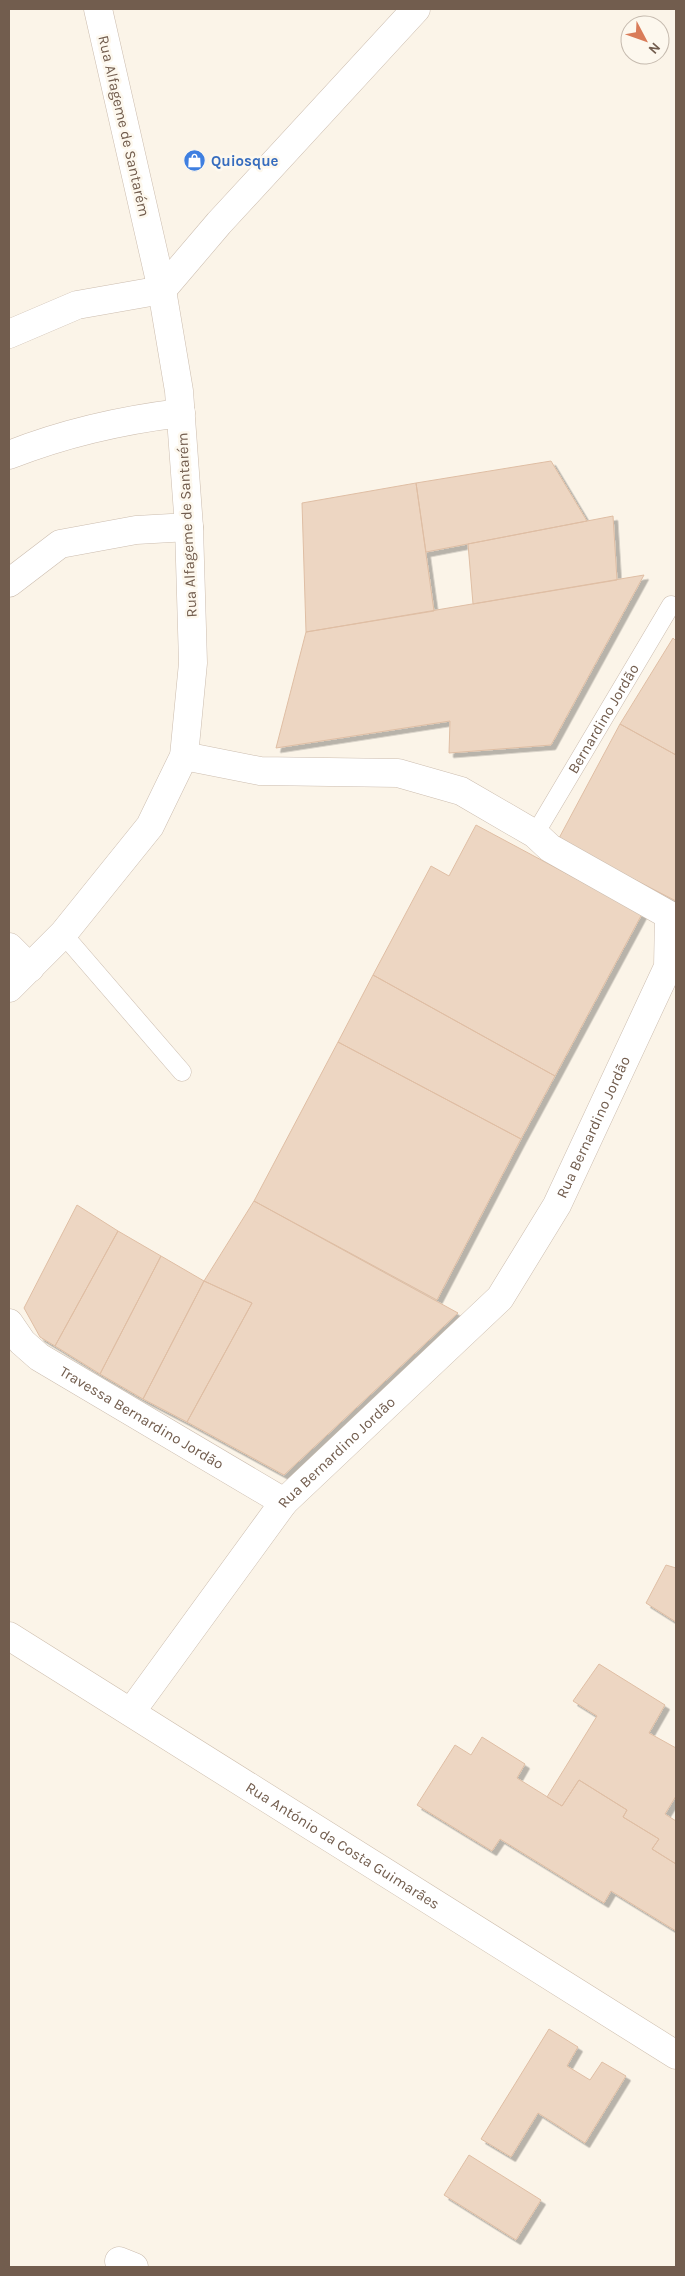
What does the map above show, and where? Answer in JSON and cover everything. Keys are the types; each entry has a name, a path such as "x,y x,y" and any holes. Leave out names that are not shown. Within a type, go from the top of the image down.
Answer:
{"street":[{"name":"Rua Alfageme de Santarém","path":"9,988 63,934 150,826 184,756 193,663 189,527 182,413 162,290 98,9"},
{"path":"9,334 77,305 162,290 219,223 416,9"},
{"path":"9,455 44,441 108,424 182,413"},
{"path":"9,583 60,544 136,530 189,527"},
{"name":"Rua Bernardino Jordão","path":"131,1712 284,1502 500,1298 557,1204 668,967 669,915 550,848 535,834 461,791 398,773 260,771 184,756"},
{"path":"9,947 30,968"},
{"name":"Travessa Bernardino Jordão","path":"9,1323 22,1342 39,1358 284,1502"},
{"name":"Rua António da Costa Guimarães","path":"9,1636 676,2055"}],"lane":[{"name":"Bernardino Jordão","path":"535,834 671,605"},
{"path":"63,934 182,1072"}],"building":[{"path":"551,461 587,521 426,552 416,483"},
{"path":"416,483 434,611 306,632 302,503"},
{"path":"613,516 617,580 473,604 468,544"},
{"path":"644,575 551,745 449,753 450,721 276,748 306,632"},
{"path":"673,638 676,641 676,755 620,724"},
{"path":"620,724 676,755 676,901 558,840"},
{"path":"476,825 642,914 555,1076 373,975 431,866 449,876"},
{"path":"373,975 555,1076 521,1139 338,1042"},
{"path":"338,1042 521,1139 437,1300 254,1201"},
{"path":"254,1201 458,1313 284,1475 187,1422 252,1303 204,1281"},
{"path":"77,1205 118,1231 55,1346 40,1337 24,1308"},
{"path":"118,1231 161,1256 100,1374 55,1346"},
{"path":"161,1256 204,1281 143,1399 100,1374"},
{"path":"204,1281 252,1303 187,1422 143,1399"},
{"path":"666,1565 676,1568 676,1622 646,1603"},
{"path":"599,1664 665,1705 649,1733 676,1748 676,1796 665,1814 676,1821 676,1864 652,1849 659,1839 623,1817 627,1810 579,1780 562,1806 547,1797 597,1716 573,1701"},
{"path":"482,1737 525,1764 517,1778 562,1806 579,1780 627,1810 623,1817 659,1839 652,1849 676,1864 676,1931 611,1891 604,1903 500,1839 492,1851 417,1805 455,1745 471,1755"},
{"path":"549,2029 578,2047 567,2066 590,2080 602,2062 626,2076 585,2143 538,2113 511,2157 481,2139"},
{"path":"469,2155 541,2200 516,2240 444,2195"}],"place":[{"name":"Quiosque","path":"195,161"}]}
